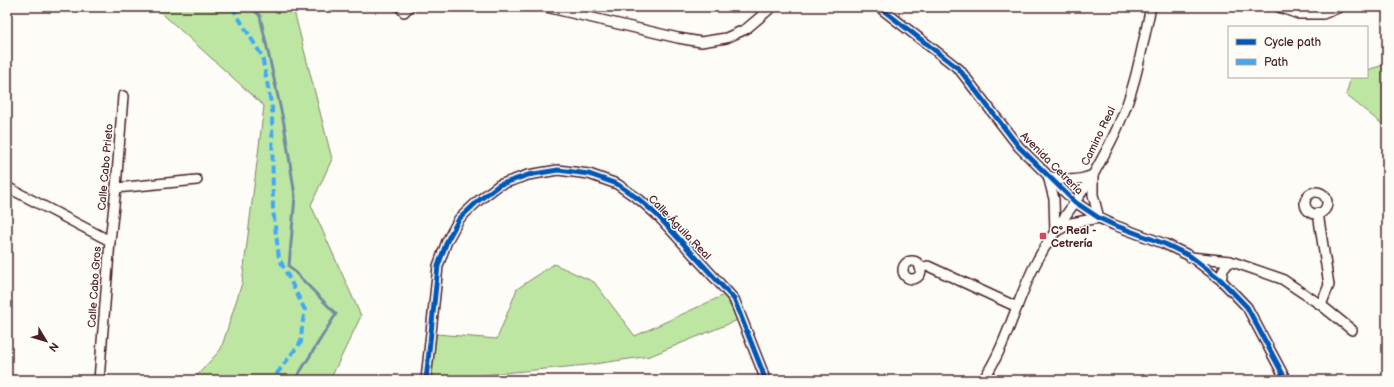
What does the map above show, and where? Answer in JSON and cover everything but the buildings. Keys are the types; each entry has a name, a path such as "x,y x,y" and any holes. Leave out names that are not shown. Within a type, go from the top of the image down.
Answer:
{"street":[{"path":"400,7 404,12 409,7"},
{"path":"546,7 701,42 726,38 746,29 772,7"},
{"name":"Avenida Cetrería","path":"879,7 959,69 1020,147 1075,202 1099,218 1165,244 1190,256 1221,280 1247,307 1286,380"},
{"name":"Camino Real","path":"983,380 992,368 1006,339 1017,307 1036,262 1093,175 1120,123 1130,98 1151,7"},
{"path":"1279,7 1299,14 1323,14 1340,7"},
{"name":"Calle Cabo Prieto","path":"110,241 116,188 123,96"},
{"name":"Calle Águila Real","path":"426,380 438,266 447,242 459,219 478,201 499,185 528,175 558,170 589,174 618,184 640,200 658,216 734,299 765,380"},
{"path":"1093,175 1093,195 1099,218 1071,222 1055,233 1054,199 1048,176 1068,180 1081,180 1093,175"},
{"path":"116,188 197,180"},
{"name":"Calle Cabo Gros","path":"7,187 110,241 99,380"},
{"path":"1318,213 1330,284 1321,305"},
{"path":"1190,256 1230,261 1282,279 1321,305 1352,330"},
{"path":"1221,280 1223,270 1230,261"},
{"path":"920,268 928,266 1017,307"}],"green space":[{"path":"155,7 293,7 332,159 311,205 361,316 330,380 193,380 221,349 242,283 264,106"},
{"path":"1387,64 1387,128 1346,95 1351,78 1368,78 1368,70"},
{"path":"554,264 594,282 635,336 724,295 738,320 650,356 587,365 430,380 436,334 497,339 517,289"}],"waterway":[{"path":"251,7 260,16 284,124 295,196 289,266 336,314 295,380"}],"marked path":[{"path":"232,7 262,56 272,108 273,210 279,258 305,310 301,342 272,380"}],"cycle path":[{"path":"879,7 959,69 1019,147 1075,202 1099,218 1165,244 1190,256 1221,280 1247,307 1286,380"},
{"path":"426,380 438,266 447,241 459,219 478,201 499,185 528,175 558,170 589,174 617,184 640,200 658,216 734,299 765,380"}],"place":[{"name":"Cº Real - Cetrería","path":"1043,236"}]}
